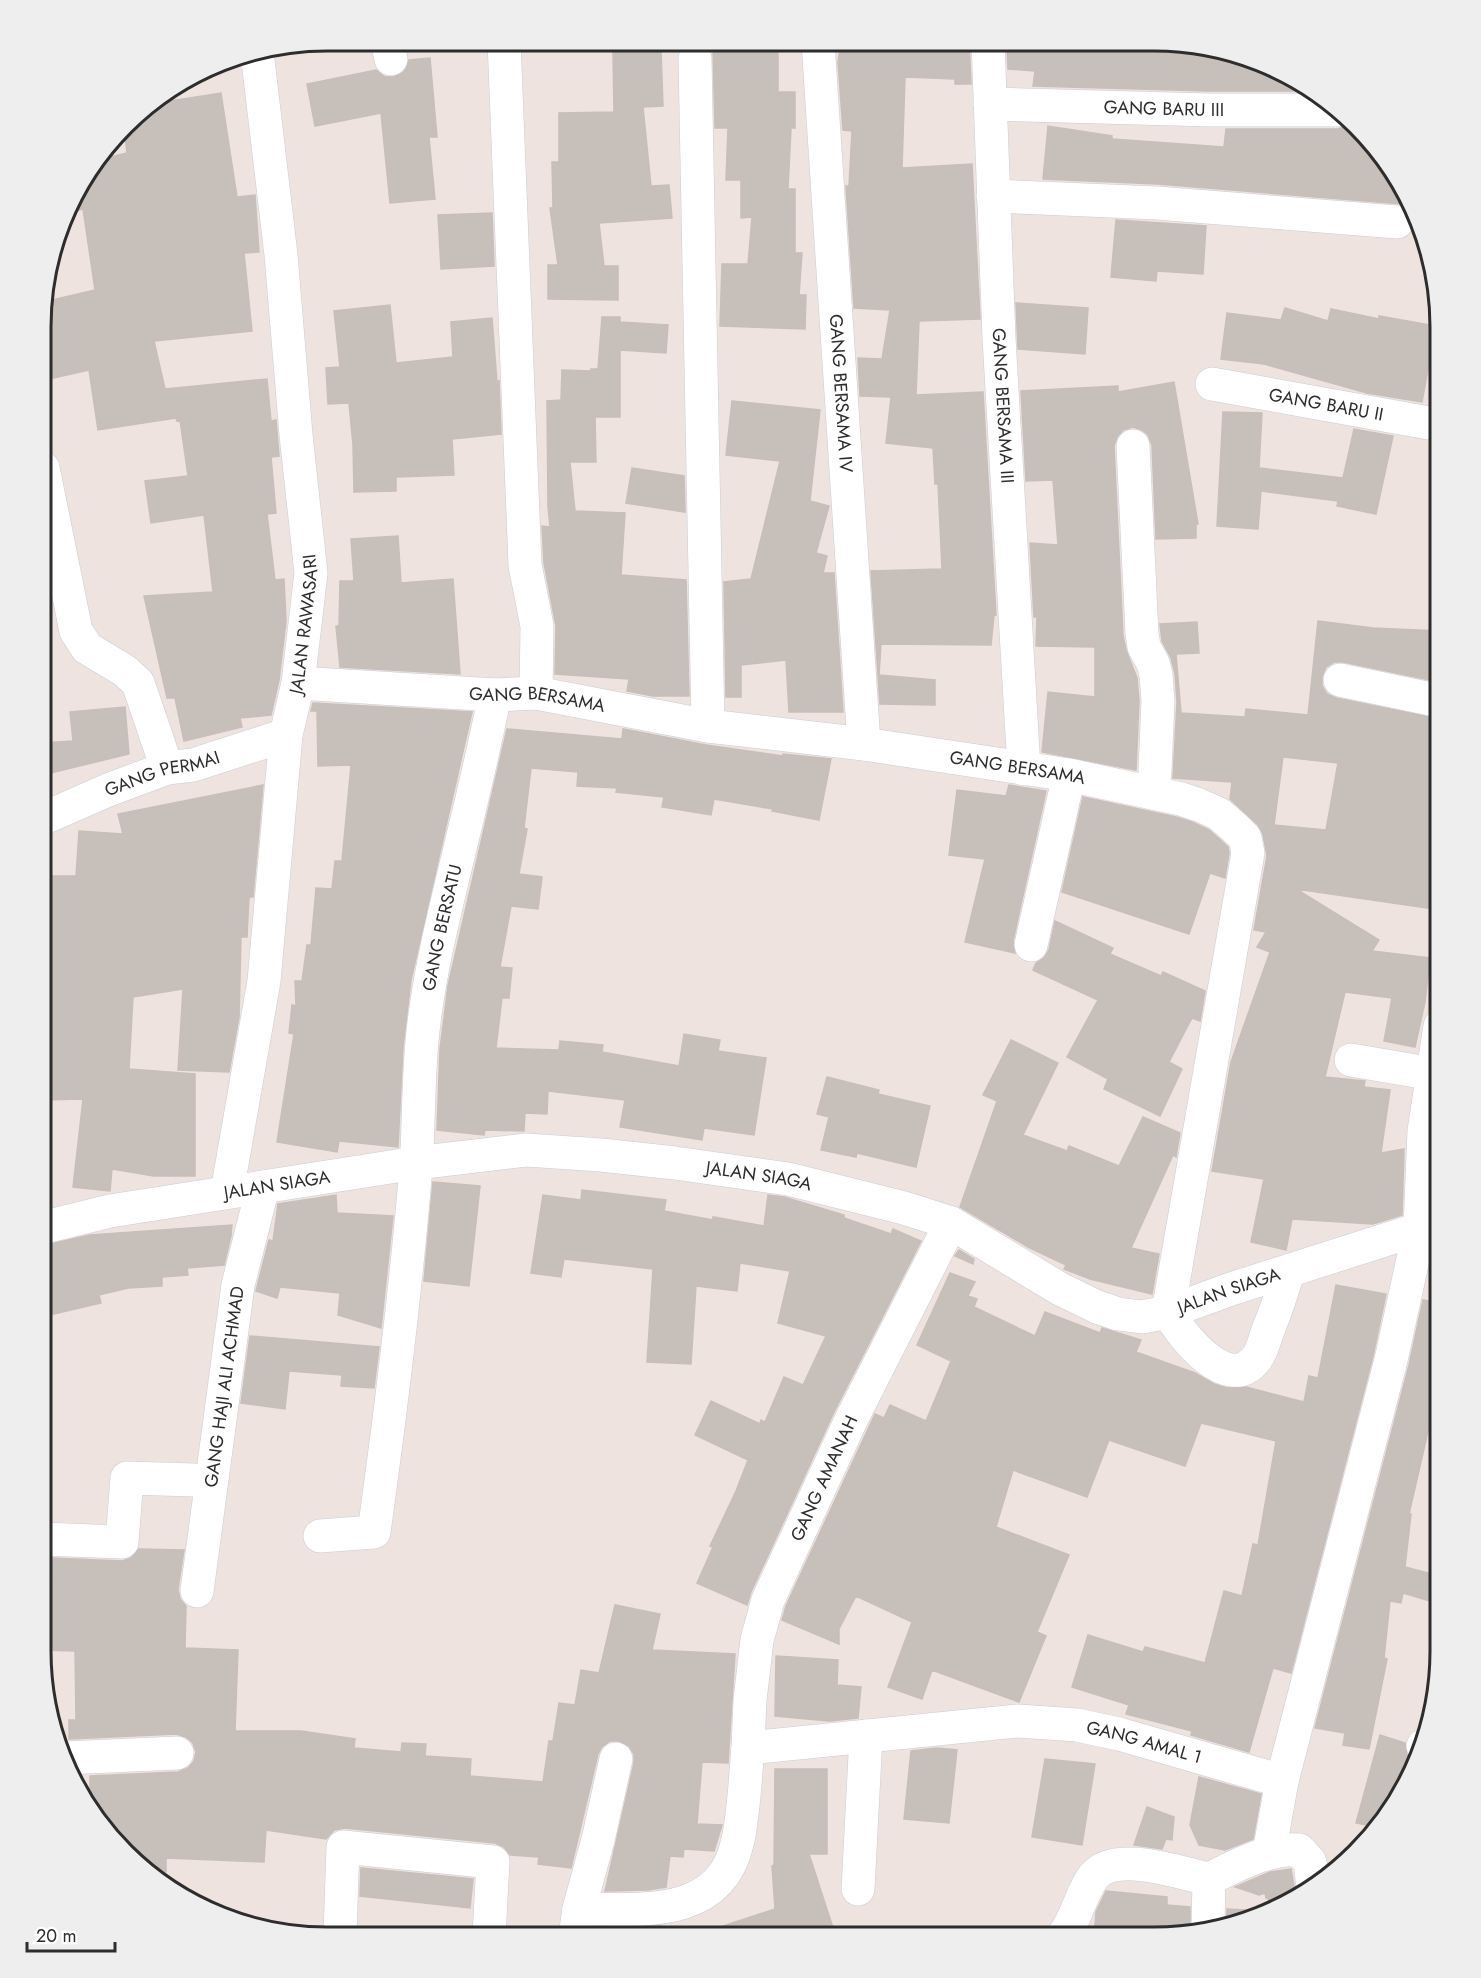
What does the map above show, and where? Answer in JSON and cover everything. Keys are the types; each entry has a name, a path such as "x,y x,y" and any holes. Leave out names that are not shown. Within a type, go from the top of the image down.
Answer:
{"street":[{"path":"504,51 525,565 537,626 536,693"},
{"name":"GANG BERSAMA IV","path":"819,51 864,744"},
{"name":"GANG BERSAMA III","path":"988,51 999,338 1024,769"},
{"path":"695,59 708,726"},
{"name":"JALAN RAWASARI","path":"228,1192 264,981 286,735 298,683 310,573 281,255 257,60"},
{"name":"GANG BARU III","path":"990,104 1210,110 1325,110"},
{"path":"993,196 1157,203 1397,222"},
{"name":"GANG BARU II","path":"1212,384 1430,423"},
{"path":"1133,446 1142,633 1144,647 1153,663 1156,675 1158,701 1154,793"},
{"path":"51,508 76,631 87,648 125,671 138,683 167,768"},
{"path":"1340,680 1430,699"},
{"name":"GANG BERSAMA","path":"298,683 495,695 536,693 708,726 864,744 1069,775 1181,799 1219,814 1245,838 1248,853 1168,1312"},
{"name":"GANG BERSATU","path":"320,1536 374,1532 393,1397 416,1163 423,1030 440,932 495,695"},
{"name":"GANG PERMAI","path":"51,815 167,768 193,765 286,735"},
{"path":"1031,945 1069,775"},
{"path":"1351,1060 1430,1073"},
{"path":"1269,1853 1282,1781 1391,1360 1430,1225 1424,1131 1430,1093"},
{"name":"JALAN SIAGA","path":"51,1226 110,1212 228,1192 416,1163 526,1150 675,1162 788,1179 861,1196 951,1223 1060,1289 1097,1307 1118,1314 1142,1317 1168,1312 1231,1289 1430,1225"},
{"name":"GANG HAJI ALI ACHMAD","path":"197,1592 238,1285 263,1187"},
{"name":"GANG AMANAH","path":"748,1749 756,1640 768,1600 851,1420 951,1223"},
{"path":"1168,1312 1178,1329 1194,1347 1225,1370 1239,1371 1251,1365 1258,1357 1277,1309 1288,1272"},
{"path":"51,1539 122,1542 127,1478 194,1480"},
{"name":"GANG AMAL 1","path":"748,1749 1018,1721 1077,1725 1119,1734 1282,1781"},
{"path":"858,1889 866,1736"},
{"path":"616,1759 577,1922 629,1911 682,1904 695,1899 717,1882 729,1865 737,1844 748,1749"},
{"path":"72,1758 177,1753"},
{"path":"340,1927 343,1847 493,1862 489,1927"},
{"path":"1071,1927 1094,1877 1109,1866 1134,1863 1209,1879 1269,1853 1299,1850 1310,1862 1311,1878"},
{"path":"1208,1922 1209,1879"}],"building":[{"path":"661,51 663,106 643,107 651,186 669,185 672,218 599,223 604,266 618,266 618,300 548,299 548,265 558,265 550,208 553,208 552,162 559,162 559,113 614,112 613,52"},
{"path":"713,51 778,51 778,92 795,92 795,128 791,128 788,189 795,189 795,253 802,253 799,295 806,295 805,329 720,326 722,264 748,264 752,217 741,218 741,180 726,180 728,128 715,128"},
{"path":"840,51 969,51 971,84 955,84 955,79 905,77 902,168 972,164 980,319 919,321 916,395 983,392 996,615 994,615 991,645 881,644 879,675 935,680 935,705 880,704 871,571 942,569 938,484 935,484 933,448 886,443 891,397 860,396 858,358 882,359 890,310 854,308 846,186 849,186 852,131 843,130 838,62"},
{"path":"1007,51 1190,53 1226,60 1260,72 1297,91 1033,86 1035,71 1008,69"},
{"path":"430,58 437,137 429,137 435,199 390,203 381,113 315,126 307,84 376,70 385,77 394,77 404,72 409,60"},
{"path":"221,93 237,197 255,195 259,252 244,253 252,331 154,341 165,389 267,379 271,421 276,420 279,456 271,457 276,513 267,514 275,580 284,579 286,621 279,680 271,715 240,718 242,727 184,741 175,698 167,698 144,596 213,592 204,515 151,523 145,481 188,476 180,420 177,421 176,418 98,430 89,370 53,378 51,370 53,300 95,290 83,209 76,211 109,157 127,153 125,139 145,119 168,101"},
{"path":"1048,126 1112,136 1112,139 1224,147 1226,129 1338,129 1344,127 1362,145 1384,174 1401,204 1158,184 1043,179"},
{"path":"492,213 494,266 441,269 438,215"},
{"path":"1116,220 1206,226 1203,274 1157,271 1156,281 1111,277"},
{"path":"1016,303 1088,308 1085,354 1018,349"},
{"path":"390,305 396,363 453,357 451,322 492,318 497,382 499,381 501,434 452,439 454,475 396,477 396,491 354,492 349,403 328,404 326,368 340,367 334,311"},
{"path":"1285,308 1328,321 1331,309 1379,319 1379,316 1430,325 1430,359 1422,402 1367,393 1264,364 1221,359 1227,313 1281,320"},
{"path":"602,317 620,317 620,322 668,325 666,353 620,350 620,417 595,417 596,462 570,462 575,511 625,513 621,575 686,580 689,696 653,696 627,691 629,679 555,674 556,626 544,563 542,526 550,527 547,401 561,400 562,370 591,371 591,369 598,369"},
{"path":"1174,382 1198,524 1196,524 1196,538 1156,539 1152,445 1148,435 1133,427 1123,430 1114,446 1123,636 1137,678 1139,701 1136,770 1042,752 1048,692 1095,697 1095,647 1036,646 1037,617 1034,617 1030,543 1058,545 1053,480 1026,481 1021,391 1118,386 1118,392"},
{"path":"732,401 820,410 810,501 829,506 816,553 827,556 823,573 834,573 843,712 789,712 786,660 741,665 741,697 726,697 724,582 751,579 780,461 726,455"},
{"path":"1223,412 1262,413 1259,468 1343,478 1354,429 1393,436 1376,514 1337,506 1338,501 1261,491 1258,529 1217,526"},
{"path":"632,468 684,476 685,512 626,503"},
{"path":"398,536 401,583 453,579 460,674 340,667 336,626 339,626 340,581 354,581 351,539"},
{"path":"1318,621 1373,628 1430,631 1430,680 1334,662 1326,667 1322,677 1322,686 1327,694 1336,698 1430,717 1430,909 1296,889 1379,940 1372,951 1430,958 1425,1002 1415,1047 1384,1041 1392,998 1345,992 1325,1077 1365,1081 1364,1087 1390,1090 1381,1153 1404,1149 1402,1215 1373,1224 1292,1219 1286,1250 1251,1242 1264,1179 1212,1171 1231,1062 1270,952 1257,947 1266,932 1254,930 1267,856 1263,834 1258,825 1230,799 1232,782 1173,778 1177,702 1175,674 1171,658 1162,641 1160,624 1197,622 1199,653 1176,654 1181,713 1245,717 1246,709 1308,715","holes":["1283,757 1338,763 1326,830 1274,825"]},
{"path":"313,703 472,712 411,980 403,1047 398,1147 339,1141 337,1152 277,1142 294,1034 289,1033 292,1005 296,1006 295,981 302,981 307,945 311,945 316,888 332,889 335,861 342,861 351,765 318,766 317,711 311,711"},
{"path":"125,707 129,754 51,773 51,742 73,741 70,712"},
{"path":"507,729 622,739 623,729 706,745 783,756 783,754 831,759 819,820 714,799 711,815 662,807 664,797 616,792 617,788 577,786 578,772 531,768 524,828 527,829 519,874 542,877 538,909 511,906 500,967 512,968 509,998 502,998 496,1048 559,1050 560,1041 603,1045 602,1052 679,1066 684,1034 720,1040 718,1051 766,1058 754,1135 704,1128 702,1140 620,1127 625,1100 548,1091 547,1114 525,1113 524,1131 485,1130 484,1135 437,1130 440,1049 448,986"},
{"path":"263,785 253,897 249,897 247,937 241,937 239,1017 229,1072 178,1070 183,989 133,997 129,1069 195,1074 195,1176 154,1176 112,1169 110,1191 73,1187 83,1099 51,1100 51,876 76,876 79,831 123,834 118,814"},
{"path":"1009,785 1046,791 1013,941 1015,953 965,942 985,859 949,855 957,790 1006,796"},
{"path":"1083,797 1192,822 1209,830 1228,847 1225,878 1210,873 1189,934 1062,892"},
{"path":"1055,921 1113,948 1110,954 1161,976 1163,972 1205,991 1200,1021 1192,1018 1169,1062 1182,1069 1160,1116 1104,1089 1108,1079 1067,1057 1098,1000 1033,970 1036,963 1044,958 1049,950"},
{"path":"1011,1040 1058,1063 1023,1135 1067,1151 1069,1146 1119,1166 1143,1117 1180,1133 1176,1157 1173,1155 1131,1248 1159,1254 1152,1294 1090,1279 1064,1269 1066,1265 1028,1247 960,1207 997,1101 983,1095"},
{"path":"827,1077 879,1090 878,1094 930,1106 916,1167 857,1153 856,1157 821,1150 829,1117 817,1114"},
{"path":"433,1182 480,1186 469,1286 424,1281"},
{"path":"582,1190 666,1200 664,1211 764,1226 768,1195 784,1197 844,1215 844,1218 891,1234 893,1229 921,1241 834,1412 747,1605 697,1583 713,1547 710,1546 748,1460 695,1435 711,1401 760,1424 761,1420 765,1422 784,1377 803,1385 826,1336 778,1323 790,1271 740,1263 737,1291 696,1286 691,1364 647,1362 653,1269 564,1259 561,1277 531,1273 543,1195 581,1200"},
{"path":"336,1195 337,1213 393,1216 381,1328 338,1315 340,1293 280,1287 277,1298 256,1291 269,1240 273,1241 278,1204"},
{"path":"232,1225 224,1265 187,1268 188,1275 162,1277 162,1286 128,1288 99,1295 101,1303 51,1315 51,1244 90,1235"},
{"path":"959,1250 974,1259 973,1264 955,1256"},
{"path":"950,1273 975,1282 968,1296 977,1299 974,1307 1035,1336 1045,1312 1100,1333 1102,1328 1141,1340 1136,1352 1195,1373 1214,1384 1227,1388 1246,1387 1304,1402 1309,1376 1318,1378 1336,1285 1386,1294 1373,1356 1291,1673 1273,1668 1249,1752 1191,1735 1192,1731 1126,1714 1129,1705 1072,1687 1088,1635 1143,1652 1145,1647 1205,1663 1224,1591 1242,1596 1253,1544 1258,1545 1276,1441 1201,1423 1185,1466 1109,1440 1087,1497 1013,1470 996,1527 1069,1555 1037,1632 1046,1636 1019,1702 932,1670 922,1699 888,1687 912,1622 856,1596 839,1629 839,1644 782,1620 786,1606 875,1414 884,1418 890,1405 926,1421 951,1361 917,1345"},
{"path":"1423,1300 1430,1301 1430,1427 1409,1514 1411,1514 1405,1567 1430,1573 1430,1601 1403,1593 1401,1603 1390,1601 1384,1658 1387,1659 1369,1749 1343,1745 1345,1733 1315,1728 1409,1365"},
{"path":"250,1336 379,1347 374,1388 341,1386 342,1375 289,1371 285,1409 241,1403"},
{"path":"139,1549 184,1550 178,1589 180,1599 186,1606 185,1648 238,1650 235,1731 301,1731 355,1739 354,1748 401,1752 402,1743 426,1744 425,1756 471,1759 470,1776 543,1782 549,1741 553,1741 559,1703 575,1705 581,1670 599,1673 615,1605 660,1614 652,1650 735,1654 728,1763 702,1762 697,1824 722,1825 714,1851 684,1849 683,1857 670,1856 666,1887 648,1890 605,1891 634,1763 634,1754 629,1746 619,1741 610,1741 602,1747 598,1754 571,1868 538,1864 539,1857 510,1855 504,1847 495,1843 345,1828 334,1830 326,1839 266,1830 264,1862 166,1858 166,1872 162,1872 145,1859 108,1819 90,1792 90,1776 178,1772 188,1768 194,1761 196,1752 193,1743 186,1737 176,1734 69,1739 69,1720 76,1720 75,1651 51,1650 52,1558 122,1561 131,1558"},
{"path":"776,1656 838,1660 837,1685 861,1687 858,1718 829,1721 775,1716"},
{"path":"1380,1735 1405,1743 1409,1757 1384,1804 1368,1825 1356,1823"},
{"path":"937,1748 957,1750 949,1823 904,1819 911,1751"},
{"path":"1045,1759 1095,1764 1082,1845 1032,1837"},
{"path":"775,1769 827,1769 827,1854 809,1854 833,1927 720,1927 775,1909 772,1866 774,1865"},
{"path":"1199,1777 1261,1794 1253,1839 1225,1850 1199,1845 1190,1825"},
{"path":"1147,1807 1174,1817 1172,1840 1166,1839 1162,1849 1134,1845"},
{"path":"361,1868 473,1879 470,1908 360,1896"},
{"path":"1291,1869 1294,1889 1268,1902 1269,1899 1266,1898 1265,1893 1259,1895 1235,1887 1270,1872"},
{"path":"1106,1891 1167,1897 1167,1905 1190,1907 1190,1925 1095,1927 1096,1912"},
{"path":"1227,1909 1245,1910 1245,1911 1227,1918"}]}
